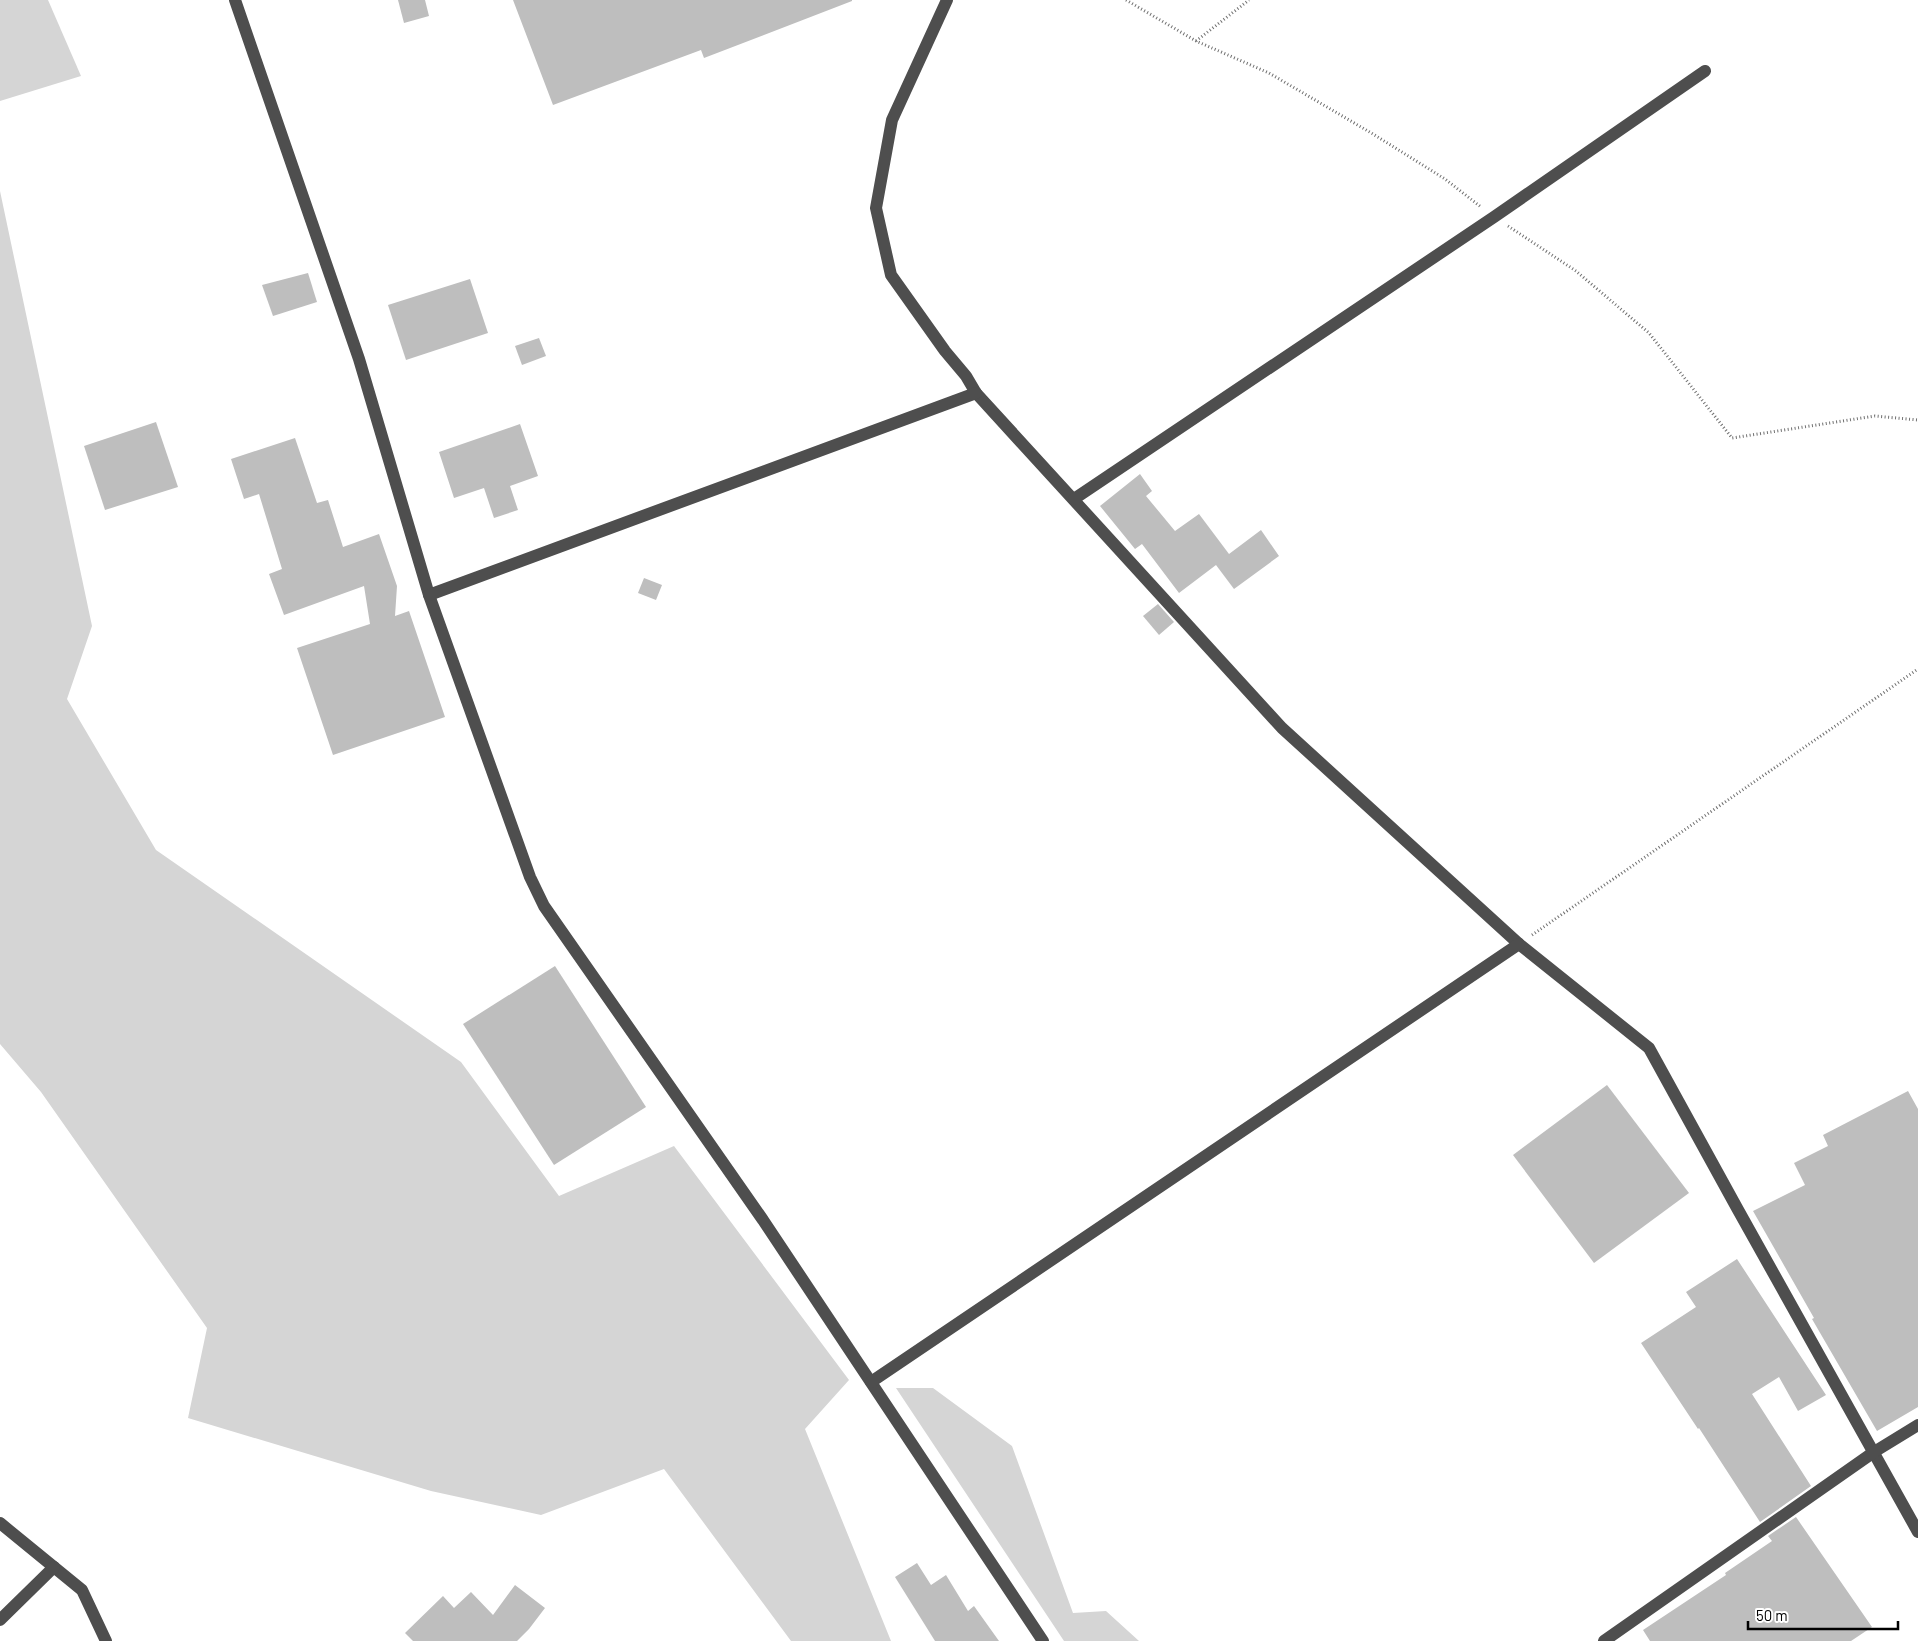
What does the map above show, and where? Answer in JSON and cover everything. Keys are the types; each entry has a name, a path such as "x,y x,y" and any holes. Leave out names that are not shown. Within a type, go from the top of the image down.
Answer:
{"street":[{"path":"234,0 359,359 429,595 530,877 544,906 763,1220 1043,1641"},
{"path":"947,0 892,120 876,208 891,275 945,351 966,376 976,393 1282,728 1519,944 1649,1048 1736,1208 1918,1532"},
{"path":"1074,499 1494,217 1705,71"},
{"path":"429,595 976,393"},
{"path":"871,1382 1519,944"},
{"path":"1604,1641 1874,1452 1918,1425"},
{"path":"0,1523 82,1590 106,1641"},
{"path":"0,1620 54,1568"}],"path":[{"path":"1126,0 1196,41 1269,73 1341,115 1445,179 1494,217 1576,271 1649,333 1732,438 1875,416 1918,420"},
{"path":"1196,41 1249,0"},
{"path":"1519,944 1918,669"}],"shaded area":[{"path":"0,0 48,0 81,76 0,101"},
{"path":"0,191 92,626 67,699 156,850 461,1062 559,1196 674,1146 849,1380 805,1429 891,1641 791,1641 664,1469 541,1515 431,1491 188,1418 207,1328 41,1092 0,1044"},
{"path":"896,1388 933,1388 1012,1446 1073,1613 1106,1611 1139,1641 1064,1641"}],"building":[{"path":"398,0 425,0 429,16 404,23"},
{"path":"513,0 852,1 704,58 701,50 553,105"},
{"path":"308,273 317,302 273,316 262,285"},
{"path":"470,279 488,333 406,360 388,305"},
{"path":"539,338 546,356 522,365 515,346"},
{"path":"156,422 178,487 105,510 84,446"},
{"path":"520,424 538,476 510,486 518,510 494,518 484,488 454,498 439,452"},
{"path":"295,438 317,503 328,500 343,547 379,534 397,586 395,616 409,611 445,717 333,755 297,648 370,624 364,586 284,615 269,574 282,569 259,494 244,499 231,459"},
{"path":"1140,474 1152,491 1146,496 1175,531 1199,514 1229,554 1261,530 1279,556 1234,589 1216,565 1179,593 1142,544 1135,549 1100,506"},
{"path":"644,578 662,585 656,600 638,593"},
{"path":"1158,604 1174,622 1159,635 1143,616"},
{"path":"555,966 646,1107 554,1165 463,1024"},
{"path":"1607,1085 1689,1193 1594,1263 1513,1155"},
{"path":"1908,1091 1918,1109 1918,1407 1877,1431 1812,1319 1814,1318 1753,1211 1805,1185 1794,1163 1828,1146 1823,1135"},
{"path":"1737,1259 1826,1395 1798,1411 1779,1377 1752,1394 1811,1486 1760,1522 1641,1343 1696,1307 1686,1292"},
{"path":"1796,1517 1872,1627 1851,1641 1650,1641 1643,1630 1726,1575 1725,1573 1772,1541 1768,1536"},
{"path":"917,1563 931,1585 946,1575 968,1611 974,1606 999,1641 935,1641 895,1577"},
{"path":"515,1585 545,1608 517,1641 413,1641 405,1633 443,1596 454,1608 471,1592 493,1615"}]}
